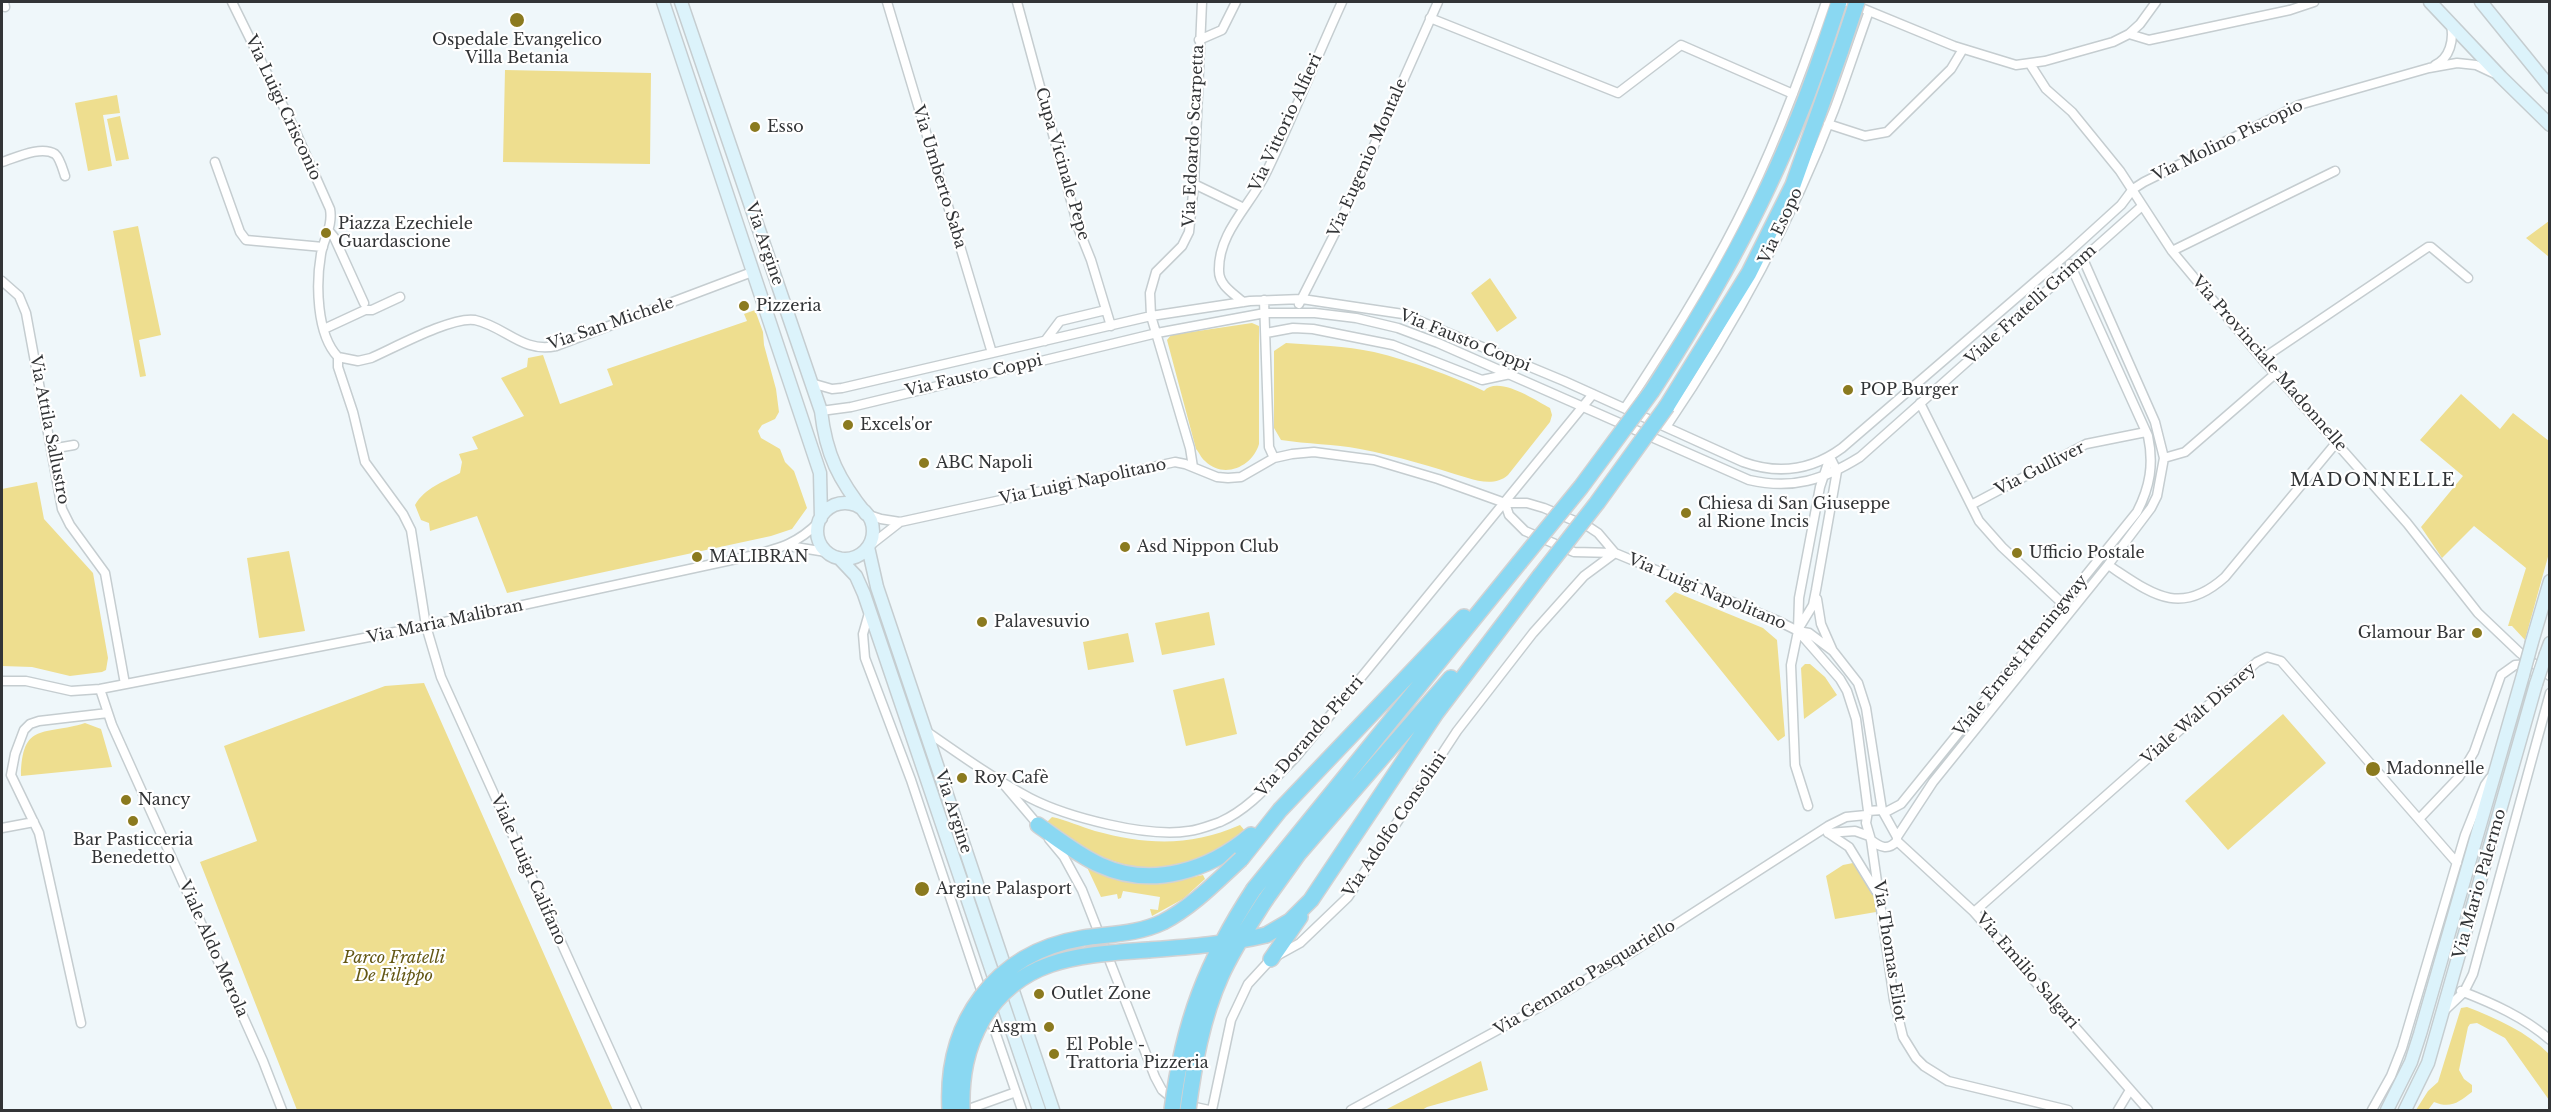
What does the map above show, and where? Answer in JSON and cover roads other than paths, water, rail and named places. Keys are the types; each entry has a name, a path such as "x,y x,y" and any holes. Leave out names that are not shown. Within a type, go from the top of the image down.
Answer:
{"highway":[{"path":"1172,1110 1176,1073 1187,1025 1207,971 1228,929 1254,889 1581,487 1652,391 1700,315 1732,257 1785,148 1839,2"},
{"path":"1271,959 1289,936 1436,713 1597,503 1667,406 1749,273 1793,185 1863,6"},
{"path":"1188,1110 1192,1075 1202,1032 1221,976 1242,936 1266,899 1299,853 1540,576"},
{"path":"950,1110 950,1074 961,1030 977,1001 988,987 1004,972 1024,959 1052,946 1082,938 1135,931 1161,923 1183,910 1240,859 1280,810 1462,619 1505,582"},
{"path":"1038,825 1102,866 1133,874 1160,874 1183,872 1210,864 1233,851 1280,810"},
{"path":"964,1110 963,1069 972,1039 988,1011 1006,990 1019,980 1048,964 1081,956 1232,942 1266,934 1290,921 1311,900"}],"street":[{"name":"Via Luigi Crisconio","path":"232,2 294,128 331,215 329,231"},
{"name":"Via Argine","path":"663,2 820,473 820,520"},
{"name":"Via Argine","path":"681,2 811,383 835,470 844,487 866,514"},
{"name":"Via Umberto Saba","path":"887,2 992,353"},
{"name":"Cupa Vicinale Pepe","path":"1017,2 1079,230 1111,326"},
{"name":"Via Edoardo Scarpetta","path":"1193,467 1190,448 1151,316 1150,293 1156,272 1182,246 1188,235 1194,184 1202,2"},
{"path":"1199,40 1222,30 1236,2"},
{"name":"Via Vittorio Alfieri","path":"1244,302 1223,284 1219,271 1225,243 1265,175 1342,2"},
{"name":"Via Eugenio Montale","path":"1294,312 1336,231 1438,2"},
{"path":"1625,408 1680,325 1738,220 1793,94 1826,2"},
{"path":"1847,2 1863,6 1963,49 2008,63 2030,64 2113,42 2129,34 2140,24 2156,2"},
{"path":"2129,34 2149,40 2290,10 2314,2"},
{"path":"2430,2 2550,125"},
{"path":"2481,2 2550,87"},
{"name":"Via Esopo","path":"1666,427 1718,349 1777,240 1828,124 1863,6"},
{"path":"1431,18 1618,93 1681,45 1793,94"},
{"name":"Via Molino Piscopio","path":"2429,68 2446,57 2451,44 2451,24"},
{"path":"1828,124 1865,136 1887,132 1952,69 1963,49"},
{"name":"Via Molino Piscopio","path":"2133,189 2299,105 2429,68 2467,63 2501,77"},
{"name":"Via Provinciale Madonnelle","path":"2030,64 2042,84 2072,112 2133,189 2172,251 2262,359 2407,523 2478,613 2533,664 2550,676"},
{"path":"2,162 38,151 50,152 57,156 65,176"},
{"path":"215,162 240,232 246,240 323,249"},
{"path":"2172,251 2335,171"},
{"path":"1194,184 1244,208"},
{"name":"Viale Fratelli Grimm","path":"1830,457 2066,255 2121,205 2133,189"},
{"name":"Viale Fratelli Grimm","path":"1823,478 1860,457 2142,206"},
{"path":"329,231 319,270 320,314 324,329 338,357"},
{"path":"329,231 334,237 364,303"},
{"path":"2262,359 2428,247 2431,247 2468,278"},
{"path":"2066,255 2083,258"},
{"name":"Viale Ernest Hemingway","path":"1883,811 1901,804 2137,512 2144,498 2151,469 2151,452 2146,432 2066,255"},
{"name":"Viale Ernest Hemingway","path":"1897,839 1933,782 2108,565 2157,496 2164,458 2155,422 2083,258"},
{"name":"Via San Michele","path":"338,357 358,361 371,358 452,322 469,320 494,327 530,347 544,349 752,272"},
{"name":"Via Attila Sallustro","path":"2,281 19,296 26,313 60,498 66,516 101,565 107,579 125,684"},
{"path":"324,329 399,297"},
{"name":"Via Fausto Coppi","path":"811,383 832,389 842,388 1151,316 1244,302 1302,299 1403,314 1593,394 1762,469 1805,467 1830,457"},
{"path":"1264,300 1269,447 1274,458"},
{"name":"Via Fausto Coppi","path":"1045,341 1060,321 1106,310"},
{"name":"Via Fausto Coppi","path":"820,411 851,407 1157,333 1265,313 1294,312 1356,318 1398,328 1438,342 1749,480 1766,484 1823,478"},
{"name":"Via Fausto Coppi","path":"1266,333 1293,328 1319,330 1393,345 1482,380 1510,374"},
{"name":"Viale Luigi Califano","path":"338,357 338,367 353,412 365,462 409,524 426,626 441,677 637,1110"},
{"path":"2164,458 2185,452 2275,374"},
{"name":"Via Dorando Pietri","path":"926,731 1002,782 1051,808 1145,830 1189,831 1220,821 1251,803 1296,757 1593,394"},
{"path":"1920,403 1988,534 2063,604"},
{"name":"Via Gulliver","path":"1971,505 2086,444 2146,432"},
{"path":"2108,565 2162,598 2184,599 2209,591 2225,577 2336,443"},
{"path":"51,449 74,445"},
{"name":"Via Luigi Napolitano","path":"866,514 900,522 1174,462 1216,477 1241,477 1274,458 1314,452 1374,460 1438,479 1505,504 1527,503 1588,527 1598,533 1615,553"},
{"path":"1798,631 1812,605 1816,590 1836,471 1830,457"},
{"path":"1808,806 1795,765 1791,665 1798,631 1799,598 1823,478 1830,457"},
{"path":"839,504 854,505 866,514 871,523 872,532 868,547 855,557 839,558 826,552 818,540 820,520 826,511 839,504"},
{"name":"Via Luigi Napolitano","path":"1505,504 1509,515 1525,531 1574,552 1615,553 1798,631"},
{"name":"Via Maria Malibran","path":"2,681 26,681 70,691 100,689 426,626 788,546 804,537 820,520"},
{"name":"Via Luigi Napolitano","path":"868,547 900,522"},
{"name":"Via Maria Malibran","path":"788,546 826,552"},
{"name":"Via Argine","path":"868,547 876,587 1053,1110"},
{"name":"Via Adolfo Consolini","path":"1210,1110 1226,1039 1238,1002 1248,984 1271,959 1300,943 1348,897 1457,731 1533,633 1584,576 1615,553"},
{"name":"Via Argine","path":"839,558 855,576 864,594 1038,1110"},
{"name":"Via Mario Palermo","path":"2387,1110 2411,1062 2420,1034 2492,775 2550,581"},
{"path":"1816,590 1821,624 1833,651"},
{"name":"Via Argine","path":"869,613 863,634 865,658 911,780 1022,1110"},
{"path":"1798,631 1809,633 1833,651 1854,677 1863,696 1883,811 1897,839 1887,848 1882,847 1876,850 1874,857"},
{"path":"1798,631 1840,679 1852,704 1870,838"},
{"name":"Via Mario Palermo","path":"2404,1110 2428,1063 2548,648"},
{"name":"Viale Walt Disney","path":"1974,912 2257,662 2267,657 2281,662 2457,863"},
{"path":"2419,819 2459,777 2474,752 2501,675 2515,665 2533,664"},
{"name":"Viale Aldo Merola","path":"100,689 108,713 263,1061 282,1110"},
{"path":"2443,1012 2464,992 2473,974 2550,693"},
{"path":"81,1023 46,858 34,822 11,775 15,753 24,730 30,724 108,713"},
{"name":"Via Mario Palermo","path":"2372,1110 2391,1076 2402,1048 2457,863 2485,785 2492,775"},
{"path":"1002,782 1064,857 1082,890 1158,1084 1177,1102 1210,1110"},
{"path":"1867,813 1883,811"},
{"name":"Via Gennaro Pasquariello","path":"1351,1110 1538,1008 1637,949 1812,835 1846,817 1867,813"},
{"path":"2,828 34,822"},
{"path":"1812,835 1855,831 1882,847"},
{"path":"1828,833 1849,847 1879,897"},
{"name":"Via Thomas Eliot","path":"1870,838 1899,1022 1903,1037 1916,1058 1924,1066 1948,1081 2068,1110"},
{"name":"Via Emilio Salgari","path":"1897,839 1974,912 2148,1110"},
{"path":"2450,988 2464,992 2524,1021 2550,1040"},
{"path":"2118,1110 2130,1090"},
{"path":"964,1110 1016,1092"}],"place":[{"name":"Ospedale Evangelico Villa Betania","path":"517,20"},
{"name":"Esso","path":"755,127"},
{"name":"Piazza Ezechiele Guardascione","path":"326,233"},
{"name":"Pizzeria","path":"744,306"},
{"name":"POP Burger","path":"1848,390"},
{"name":"Excels'or","path":"848,425"},
{"name":"ABC Napoli","path":"924,463"},
{"name":"Chiesa di San Giuseppe al Rione Incis","path":"1686,513"},
{"name":"Asd Nippon Club","path":"1125,547"},
{"name":"Ufficio Postale","path":"2017,553"},
{"name":"MALIBRAN","path":"697,557"},
{"name":"Palavesuvio","path":"982,622"},
{"name":"Glamour Bar","path":"2477,633"},
{"name":"Madonnelle","path":"2373,769"},
{"name":"Roy Cafè","path":"962,778"},
{"name":"Nancy","path":"126,800"},
{"name":"Bar Pasticceria Benedetto","path":"133,821"},
{"name":"Argine Palasport","path":"922,889"},
{"name":"Outlet Zone","path":"1039,994"},
{"name":"Asgm","path":"1049,1027"},
{"name":"El Poble - Trattoria Pizzeria","path":"1054,1054"}],"district":[{"name":"MADONNELLE","path":"2373,481"}],"park label":[{"name":"Parco Fratelli De Filippo","path":"394,967"}]}
